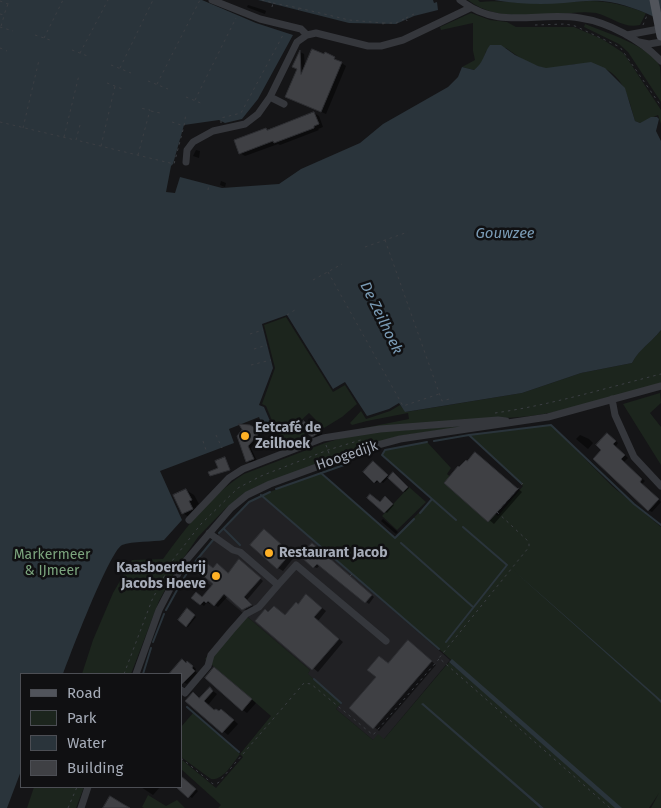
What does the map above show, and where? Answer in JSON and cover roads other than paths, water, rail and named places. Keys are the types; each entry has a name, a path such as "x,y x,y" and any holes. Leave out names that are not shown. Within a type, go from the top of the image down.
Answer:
{"main road":[{"path":"654,0 660,29"}],"street":[{"path":"212,0 260,19 301,28 307,35"},
{"path":"460,0 470,8 486,15 505,18 580,18 627,35 661,61"},
{"path":"186,162 186,150 193,142 213,131 245,124 258,114 270,98 297,42 307,35 316,33 368,46 381,46 403,40 470,8"},
{"path":"627,35 660,29"},
{"path":"636,42 649,44 661,42"},
{"path":"270,98 284,104"},
{"name":"Hoogedijk","path":"136,673 159,610 183,564 231,508 248,495 270,484 332,461 400,439 548,417 661,386"},
{"path":"612,399 615,415 634,457 661,486"},
{"path":"188,520 229,478 242,469 323,438 397,427 498,420 512,423"},
{"path":"209,533 233,550 240,552 278,585"},
{"path":"182,691 185,693 208,666 211,655 246,614 259,607 296,566 386,641"},
{"path":"81,808 88,788"}],"water":[{"name":"Gouwzee","path":"0,0 202,0 256,23 293,35 258,99 242,119 225,123 219,120 184,125 171,166 166,192 175,193 180,177 222,188 279,184 301,169 360,143 383,124 448,87 458,77 462,67 474,70 482,61 490,45 501,45 515,55 546,68 591,62 605,68 625,88 635,121 640,123 651,117 659,119 656,131 661,141 661,330 638,353 632,363 581,373 522,393 405,412 399,403 389,409 367,416 345,382 333,389 287,315 262,324 273,368 259,405 264,407 273,428 259,433 256,424 261,422 259,417 229,429 234,443 160,471 182,520 164,540 122,545 116,552 90,605 63,673 20,673 20,774 7,808 0,808"},
{"path":"258,0 433,0 434,3 437,2 438,10 414,16 396,24 349,23"},
{"path":"494,0 661,0 661,20 632,8 602,1 538,4"},
{"path":"513,570 661,700 661,703 655,697"},
{"path":"452,659 622,808 615,808 449,662"},
{"path":"423,703 544,808 540,808 421,704"}],"waterway":[{"path":"434,441 551,425 634,504 661,525"},
{"path":"469,435 521,483"},
{"path":"427,442 385,450 382,455 456,520"},
{"path":"276,489 344,465"},
{"path":"321,473 395,538 414,519"},
{"path":"219,533 249,502 270,492"},
{"path":"261,495 439,649"},
{"path":"420,513 432,499"},
{"path":"446,642 507,565 463,527"},
{"path":"224,529 240,545"},
{"path":"184,578 213,540"},
{"path":"401,543 473,607"},
{"path":"166,610 182,581"},
{"path":"153,642 164,614"},
{"path":"143,673 151,648"},
{"path":"314,679 341,703"},
{"path":"187,707 239,752"}],"place":[{"name":"Eetcafé de Zeilhoek","path":"245,436"},
{"name":"Restaurant Jacob","path":"269,553"},
{"name":"Kaasboerderij Jacobs Hoeve","path":"216,576"}],"water label":[{"name":"De Zeilhoek","path":"381,318"}],"park label":[{"name":"Markermeer & IJmeer","path":"52,564"}]}
